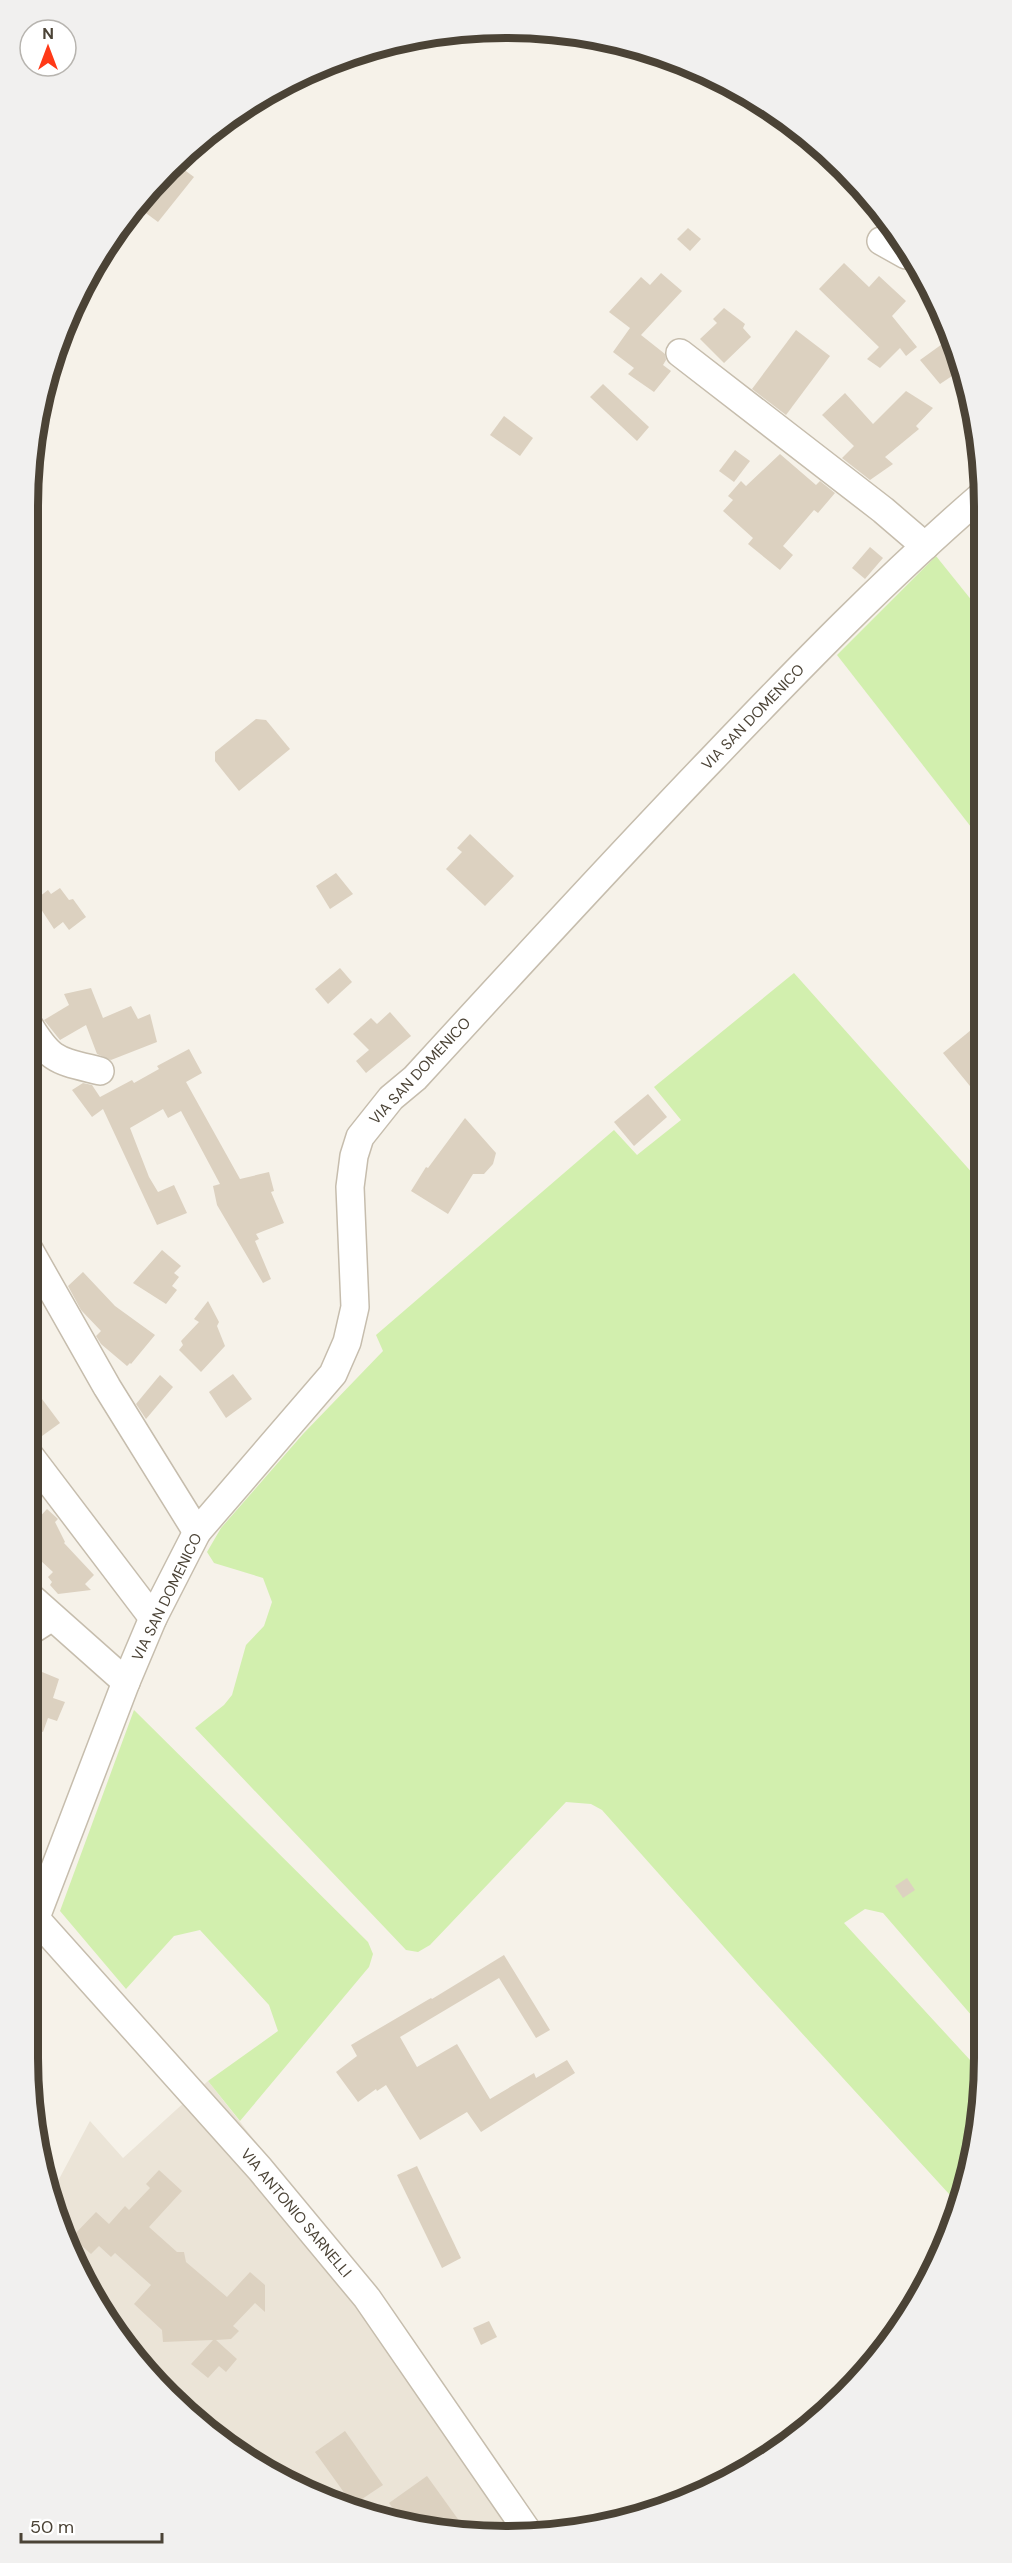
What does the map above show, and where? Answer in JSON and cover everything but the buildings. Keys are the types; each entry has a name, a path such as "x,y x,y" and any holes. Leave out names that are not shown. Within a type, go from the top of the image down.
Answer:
{"street":[{"path":"881,241 899,251"},
{"path":"680,353 883,510 925,546"},
{"name":"VIA SAN DOMENICO","path":"38,1915 126,1682 153,1618 197,1532 333,1374 347,1342 355,1307 350,1187 354,1156 360,1137 391,1098 415,1078 558,922 751,718 925,546 974,502"},
{"path":"38,1039 47,1053 66,1062 100,1071"},
{"path":"38,1265 107,1387 197,1532"},
{"path":"38,1466 153,1618"},
{"path":"38,1604 126,1682"},
{"path":"38,1626 52,1617"},
{"name":"VIA ANTONIO SARNELLI","path":"38,1937 260,2169 367,2298 523,2525"}],"shaded area":[{"path":"208,2081 365,2281 535,2524 506,2526 445,2521 385,2510 355,2501 272,2463 221,2429 197,2409 154,2366 116,2317 100,2291 73,2236 55,2186 90,2121 123,2158"}],"green space":[{"path":"936,556 974,603 974,831 837,655"},
{"path":"794,973 974,1175 974,1849 970,1859 974,1864 974,2018 883,1913 865,1909 844,1923 974,2064 970,2118 953,2198 602,1810 591,1804 566,1802 430,1945 418,1952 406,1950 195,1728 224,1705 232,1695 246,1645 264,1626 272,1602 263,1578 214,1563 207,1552 221,1528 303,1434 383,1351 376,1335 614,1130 637,1155 681,1120 654,1087"},
{"path":"134,1710 368,1942 373,1954 369,1967 240,2121 208,2081 278,2031 269,2005 200,1930 174,1936 126,1989 60,1911"}]}
